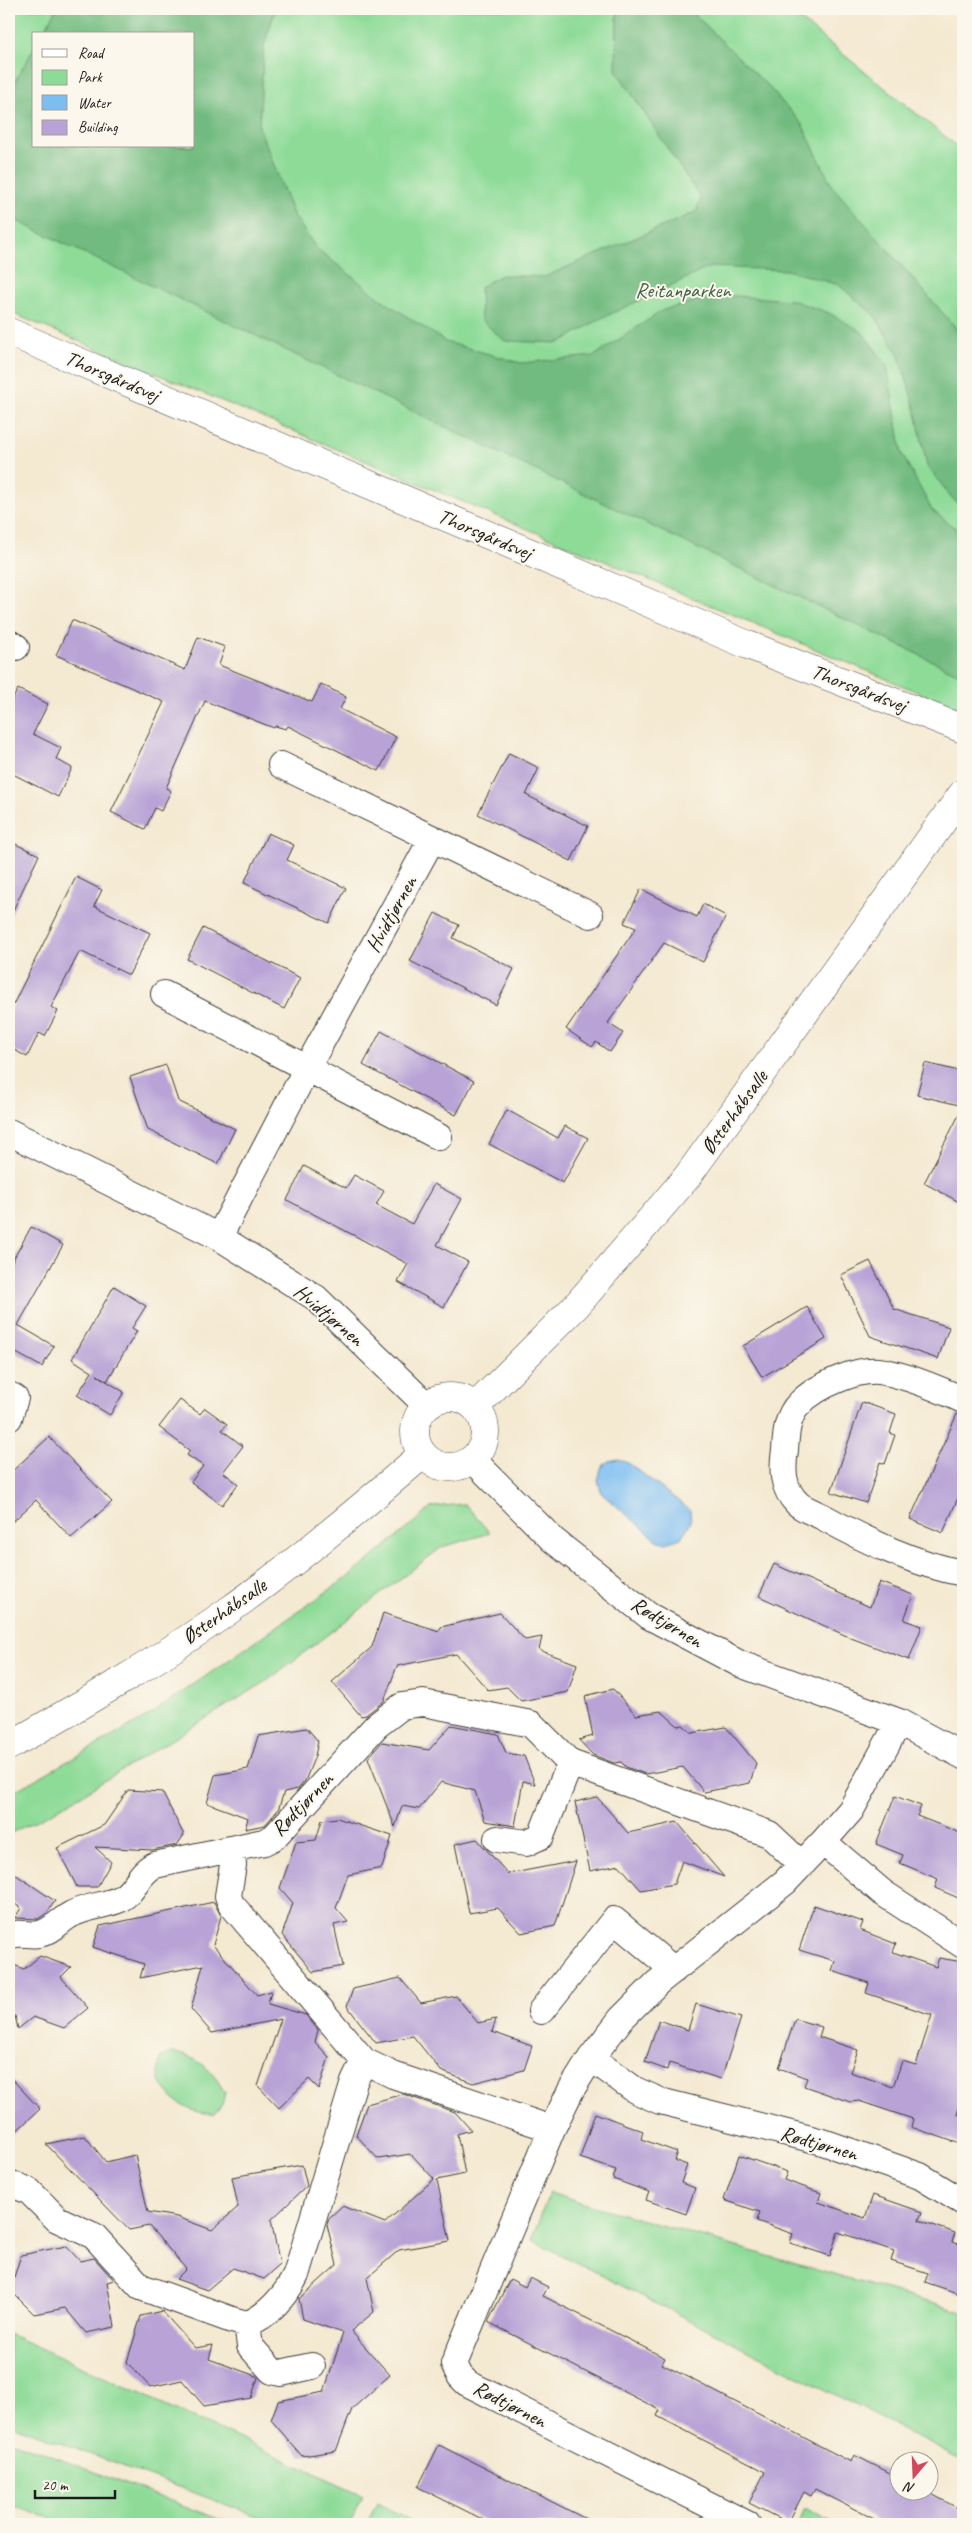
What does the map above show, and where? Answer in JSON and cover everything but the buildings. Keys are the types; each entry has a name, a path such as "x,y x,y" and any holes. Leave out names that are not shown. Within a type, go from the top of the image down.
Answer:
{"street":[{"name":"Thorsgårdsvej","path":"9,332 748,645 963,729"},
{"path":"281,765 590,915"},
{"name":"Østerhåbsalle","path":"475,1407 576,1306 687,1177 963,793"},
{"name":"Hvidtjørnen","path":"220,1237 307,1068 432,839"},
{"path":"164,994 439,1137"},
{"name":"Hvidtjørnen","path":"9,1132 220,1237 316,1298 427,1406"},
{"path":"963,1400 943,1391 884,1371 858,1372 817,1389 798,1404 788,1424 782,1471 787,1489 797,1503 862,1538 942,1569 963,1573"},
{"path":"9,1395 15,1398 9,1418"},
{"path":"445,1397 467,1400 475,1407 484,1421 486,1437 482,1449 474,1460 462,1466 449,1468 436,1465 423,1454 418,1447 414,1434 416,1421 427,1406 433,1401 445,1397"},
{"name":"Østerhåbsalle","path":"9,1746 104,1692 228,1611 339,1527 423,1454"},
{"name":"Rødtjørnen","path":"474,1460 552,1540 649,1616 740,1664 899,1722 963,1756"},
{"name":"Rødtjørnen","path":"9,1936 21,1933 38,1934 48,1931 82,1909 117,1900 132,1888 146,1869 155,1865 264,1842 274,1837 363,1738 402,1706 423,1703 531,1724 570,1763 769,1834 802,1865"},
{"name":"Rødtjørnen","path":"747,2524 467,2383 456,2371 454,2364 552,2129 571,2090 591,2058 621,2018 674,1970 785,1882 802,1865 851,1810 899,1722"},
{"path":"498,1840 526,1843 541,1836 570,1763"},
{"path":"823,1842 883,1893 963,1945"},
{"path":"231,1849 233,1865 228,1896 231,1904 364,2061 393,2075 552,2129"},
{"path":"540,2010 614,1920 674,1970"},
{"name":"Rødtjørnen","path":"591,2058 635,2090 660,2101 823,2142 920,2176 963,2202"},
{"path":"9,2183 29,2191 57,2219 94,2236 141,2287 222,2317 247,2324 260,2317 282,2297 296,2275 354,2082 364,2061"},
{"path":"247,2324 250,2346 272,2371 281,2373 312,2366"}],"green space":[{"name":"Reitanparken","path":"10,9 787,9 963,151 963,711 9,312"},
{"path":"56,9 276,9 264,45 259,127 293,214 316,248 381,299 446,342 521,363 594,356 663,310 721,295 792,300 829,313 861,331 887,365 902,454 932,510 963,534 963,676 9,217 9,92 32,52 32,148 195,148 195,32 43,32"},
{"path":"617,9 689,9 768,86 802,124 832,186 963,336 963,508 953,499 927,466 915,408 899,355 875,316 839,285 787,270 710,267 602,318 559,343 505,341 481,320 480,287 501,275 544,277 696,212 701,199 616,70"},
{"path":"465,1504 490,1533 442,1547 267,1681 55,1811 9,1834 9,1794 147,1717 355,1572 432,1507"},
{"path":"172,2053 190,2057 204,2066 215,2077 225,2093 222,2105 214,2114 192,2110 181,2105 165,2089 160,2080 161,2057"},
{"path":"549,2193 963,2312 963,2460 532,2240"},
{"path":"9,2334 363,2495 350,2524 278,2524 9,2424"},
{"path":"9,2440 232,2524 69,2524 9,2505"},
{"path":"377,2503 418,2524 367,2524"},
{"path":"807,2509 836,2524 798,2524 803,2510"}],"water":[{"path":"618,1459 630,1464 690,1510 691,1522 681,1538 666,1543 657,1540 602,1494 598,1481 601,1468 608,1461"}]}
